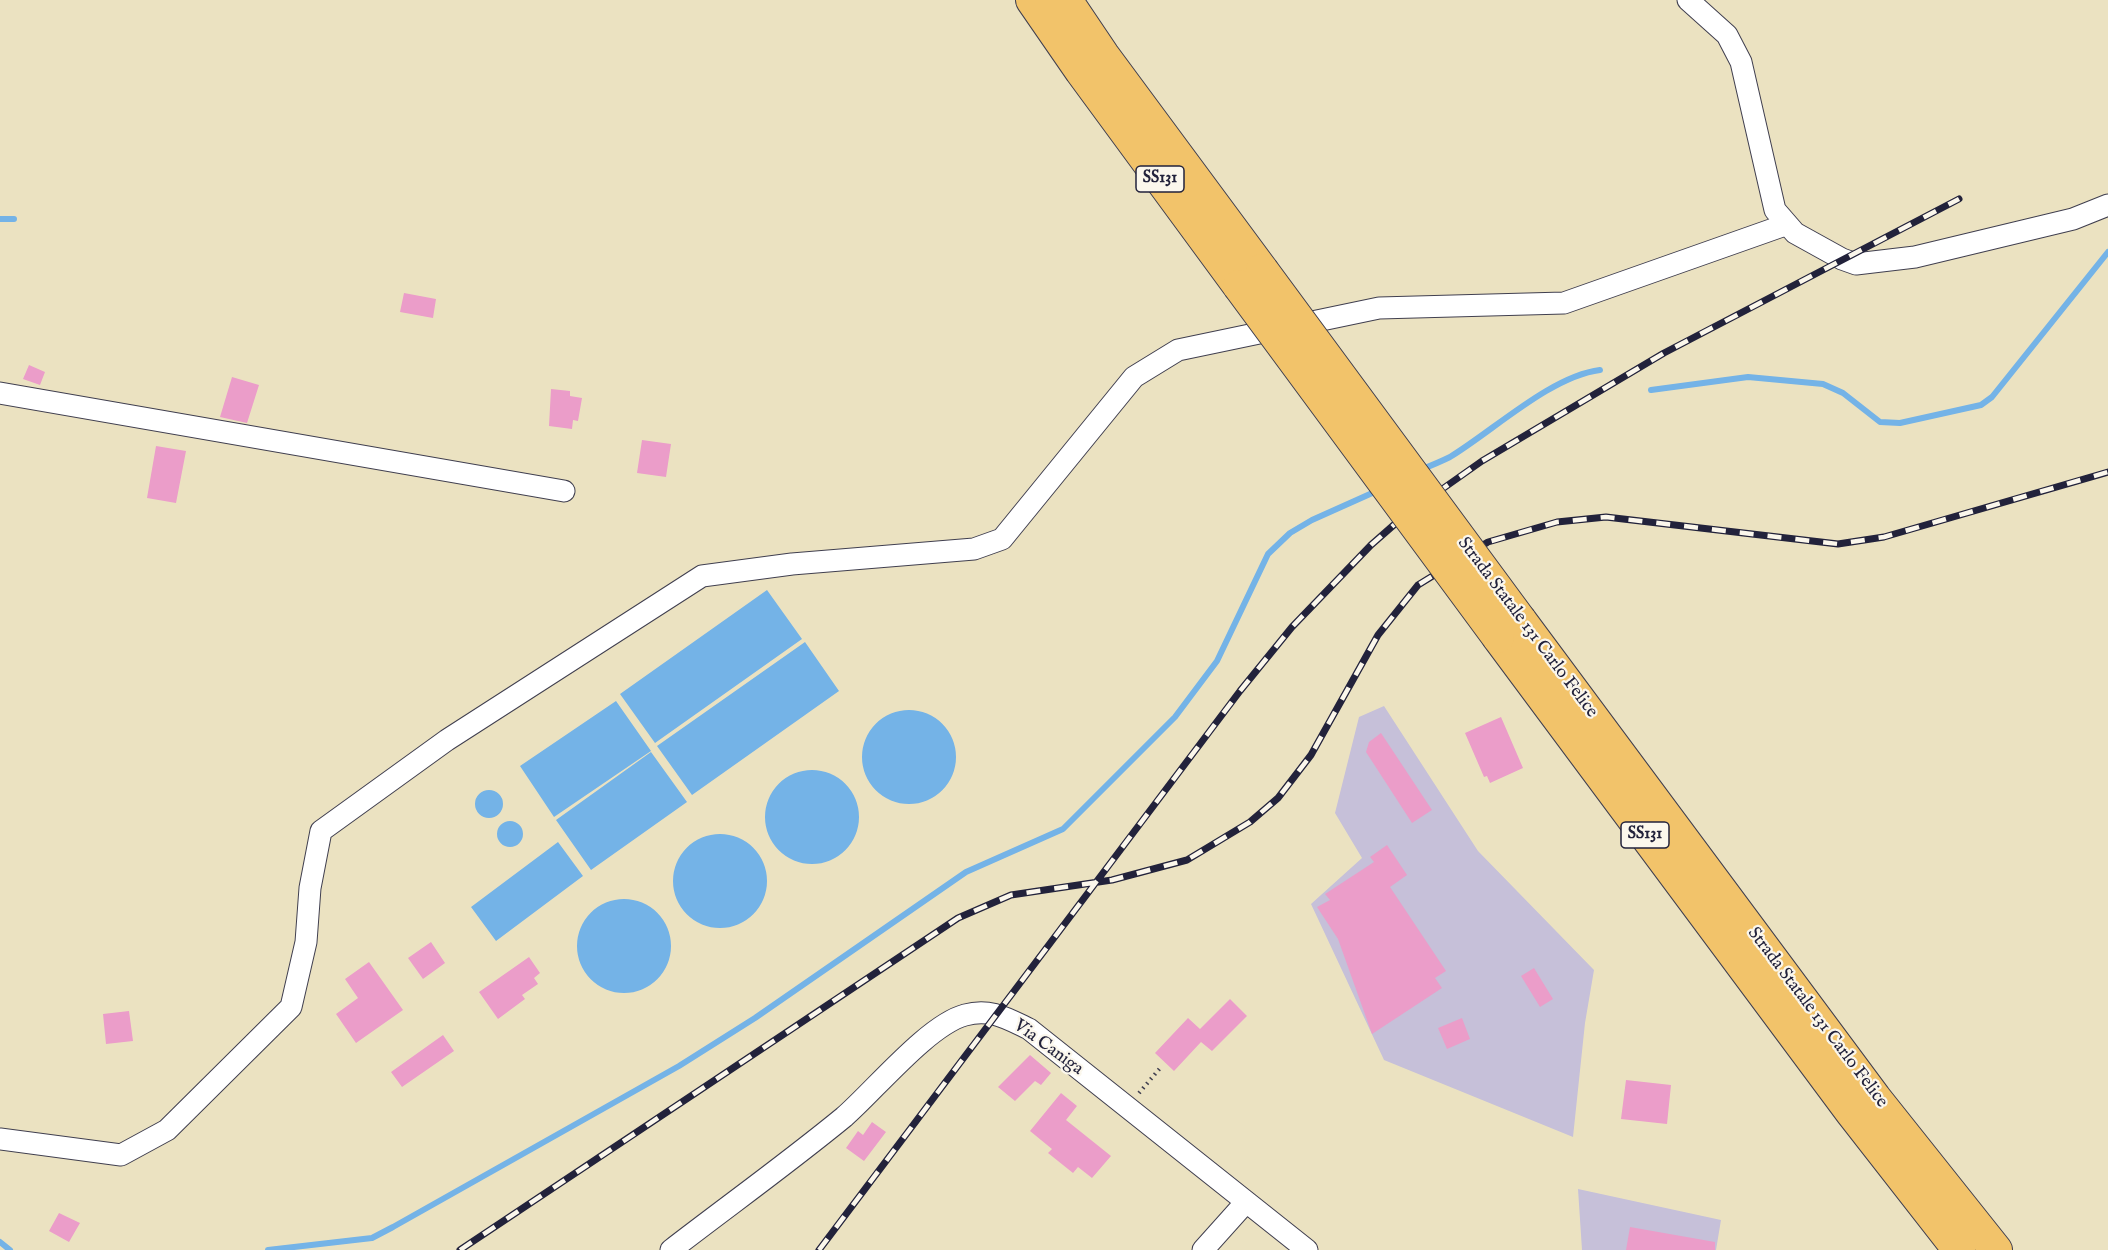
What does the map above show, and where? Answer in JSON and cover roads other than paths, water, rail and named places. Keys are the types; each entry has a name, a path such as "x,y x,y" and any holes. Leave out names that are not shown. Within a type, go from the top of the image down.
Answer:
{"highway":[{"name":"Strada Statale 131 Carlo Felice","path":"1032,0 1092,63 1804,1024 1959,1250"},
{"name":"Strada Statale 131 Carlo Felice","path":"1066,0 1092,63"},
{"name":"Strada Statale 131 Carlo Felice","path":"1804,1024 1875,1098 1996,1250"}],"street":[{"path":"1688,0 1727,35 1741,62 1775,210 1785,225 1842,260 1856,264 1915,257 2073,219 2108,205"},
{"path":"0,1139 121,1155 167,1130 291,1007 306,942 310,888 321,831 447,741 702,576 792,564 974,549 1002,539 1134,377 1178,350 1379,308 1564,303 1785,225"},
{"path":"0,393 564,492"},
{"name":"Via Caniga","path":"671,1250 844,1116 944,1023 965,1015 988,1011 998,1013 1029,1029 1246,1202 1297,1247"},
{"path":"1203,1250 1246,1202"}],"water":[{"path":"767,590 802,639 655,743 620,694"},
{"path":"805,642 839,691 692,795 657,746"},
{"path":"616,701 651,751 554,817 520,766"},
{"path":"909,710 927,713 942,724 953,739 956,757 953,775 942,790 927,801 909,804 891,801 876,790 865,775 862,757 865,739 876,724 891,713"},
{"path":"651,752 687,802 591,870 556,820"},
{"path":"803,770 821,770 846,783 856,799 859,817 856,835 846,851 821,864 803,864 778,851 765,826 765,808 778,783"},
{"path":"489,790 499,794 503,804 499,814 489,818 479,814 475,804 479,794"},
{"path":"510,821 520,824 523,834 520,844 510,847 500,844 497,834 500,824"},
{"path":"711,834 729,834 754,847 764,863 767,881 764,899 754,915 729,928 711,928 686,915 673,890 673,872 686,847"},
{"path":"558,842 583,876 496,941 471,907"},
{"path":"624,899 642,902 657,913 668,928 671,946 668,964 657,979 642,990 624,993 606,990 591,979 580,964 577,946 580,928 591,913 606,902"}],"waterway":[{"path":"0,219 14,219"},
{"path":"1651,390 1748,377 1823,384 1843,393 1880,422 1900,423 1981,405 1992,397 2108,252"},
{"path":"1420,470 1450,457 1542,393 1581,374 1600,370"},
{"path":"268,1250 372,1238 393,1227 679,1066 755,1018 966,872 1063,829 1175,717 1217,661 1268,554 1290,533 1312,520 1379,490"},
{"path":"0,1242 10,1250"}],"railway":[{"path":"819,1250 1240,691 1292,627 1371,545 1404,516 1482,461 1664,353 1959,199"},
{"path":"460,1250 958,918 1011,895 1112,880 1187,860 1250,822 1278,798 1311,755 1378,635 1418,585 1488,542 1557,522 1606,517 1838,544 1884,537 2108,472"}]}
